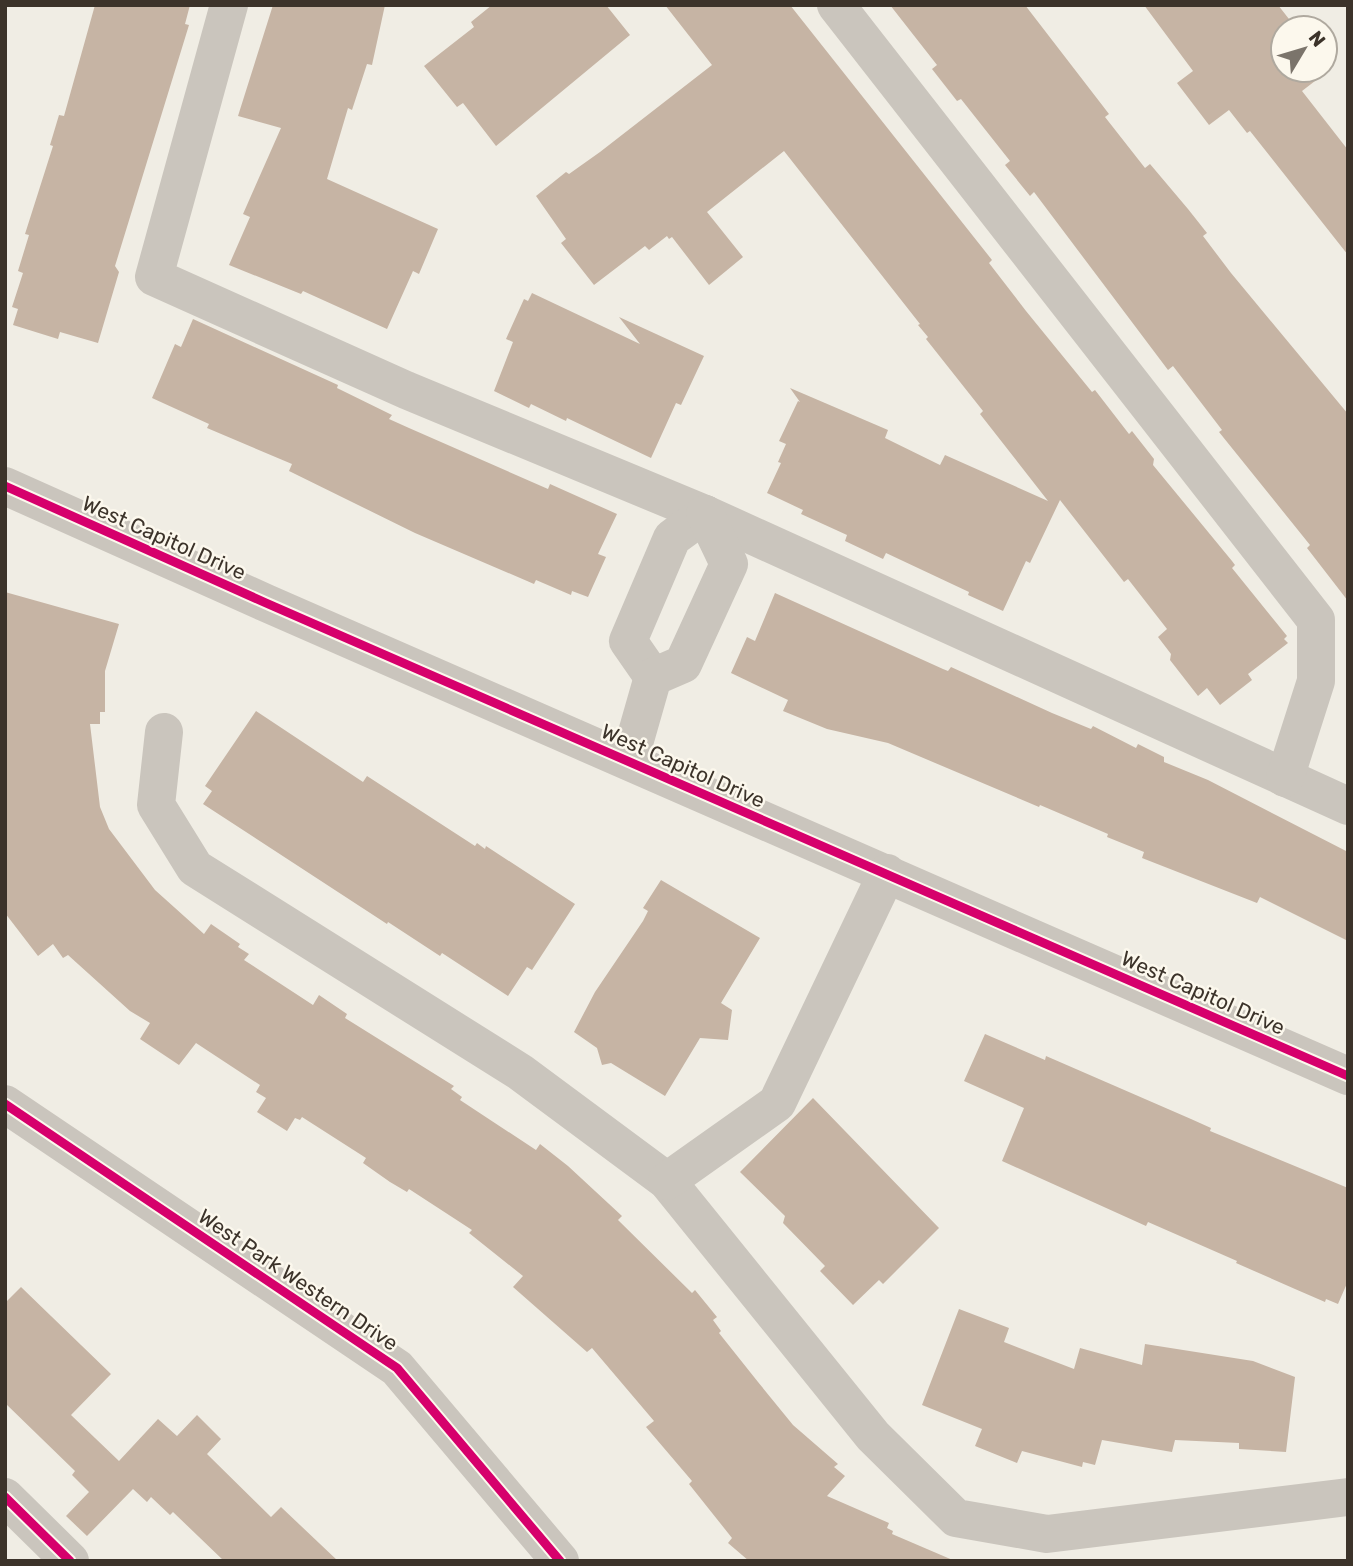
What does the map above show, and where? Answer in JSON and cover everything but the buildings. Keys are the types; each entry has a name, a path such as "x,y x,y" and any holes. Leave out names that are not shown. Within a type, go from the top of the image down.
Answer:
{"street":[{"path":"229,5 154,277 405,390 705,514 1348,806"},
{"path":"836,5 1316,620 1316,681 1285,778"},
{"name":"West Capitol Drive","path":"5,486 1348,1076"},
{"path":"653,677 628,641 672,538 705,514"},
{"path":"653,677 684,664 729,564 705,514"},
{"path":"629,761 653,677"},
{"path":"164,732 156,805 195,868 520,1072 667,1181 873,1436 956,1518 1047,1534 1348,1497"},
{"path":"667,1181 777,1103 887,873"},
{"name":"West Park Western Drive","path":"5,1104 397,1368 560,1561"},
{"path":"5,1497 70,1561"}],"cycle path":[{"path":"5,486 266,603 1348,1076"},
{"path":"5,1104 397,1368 560,1561"},
{"path":"5,1497 70,1561"}]}
